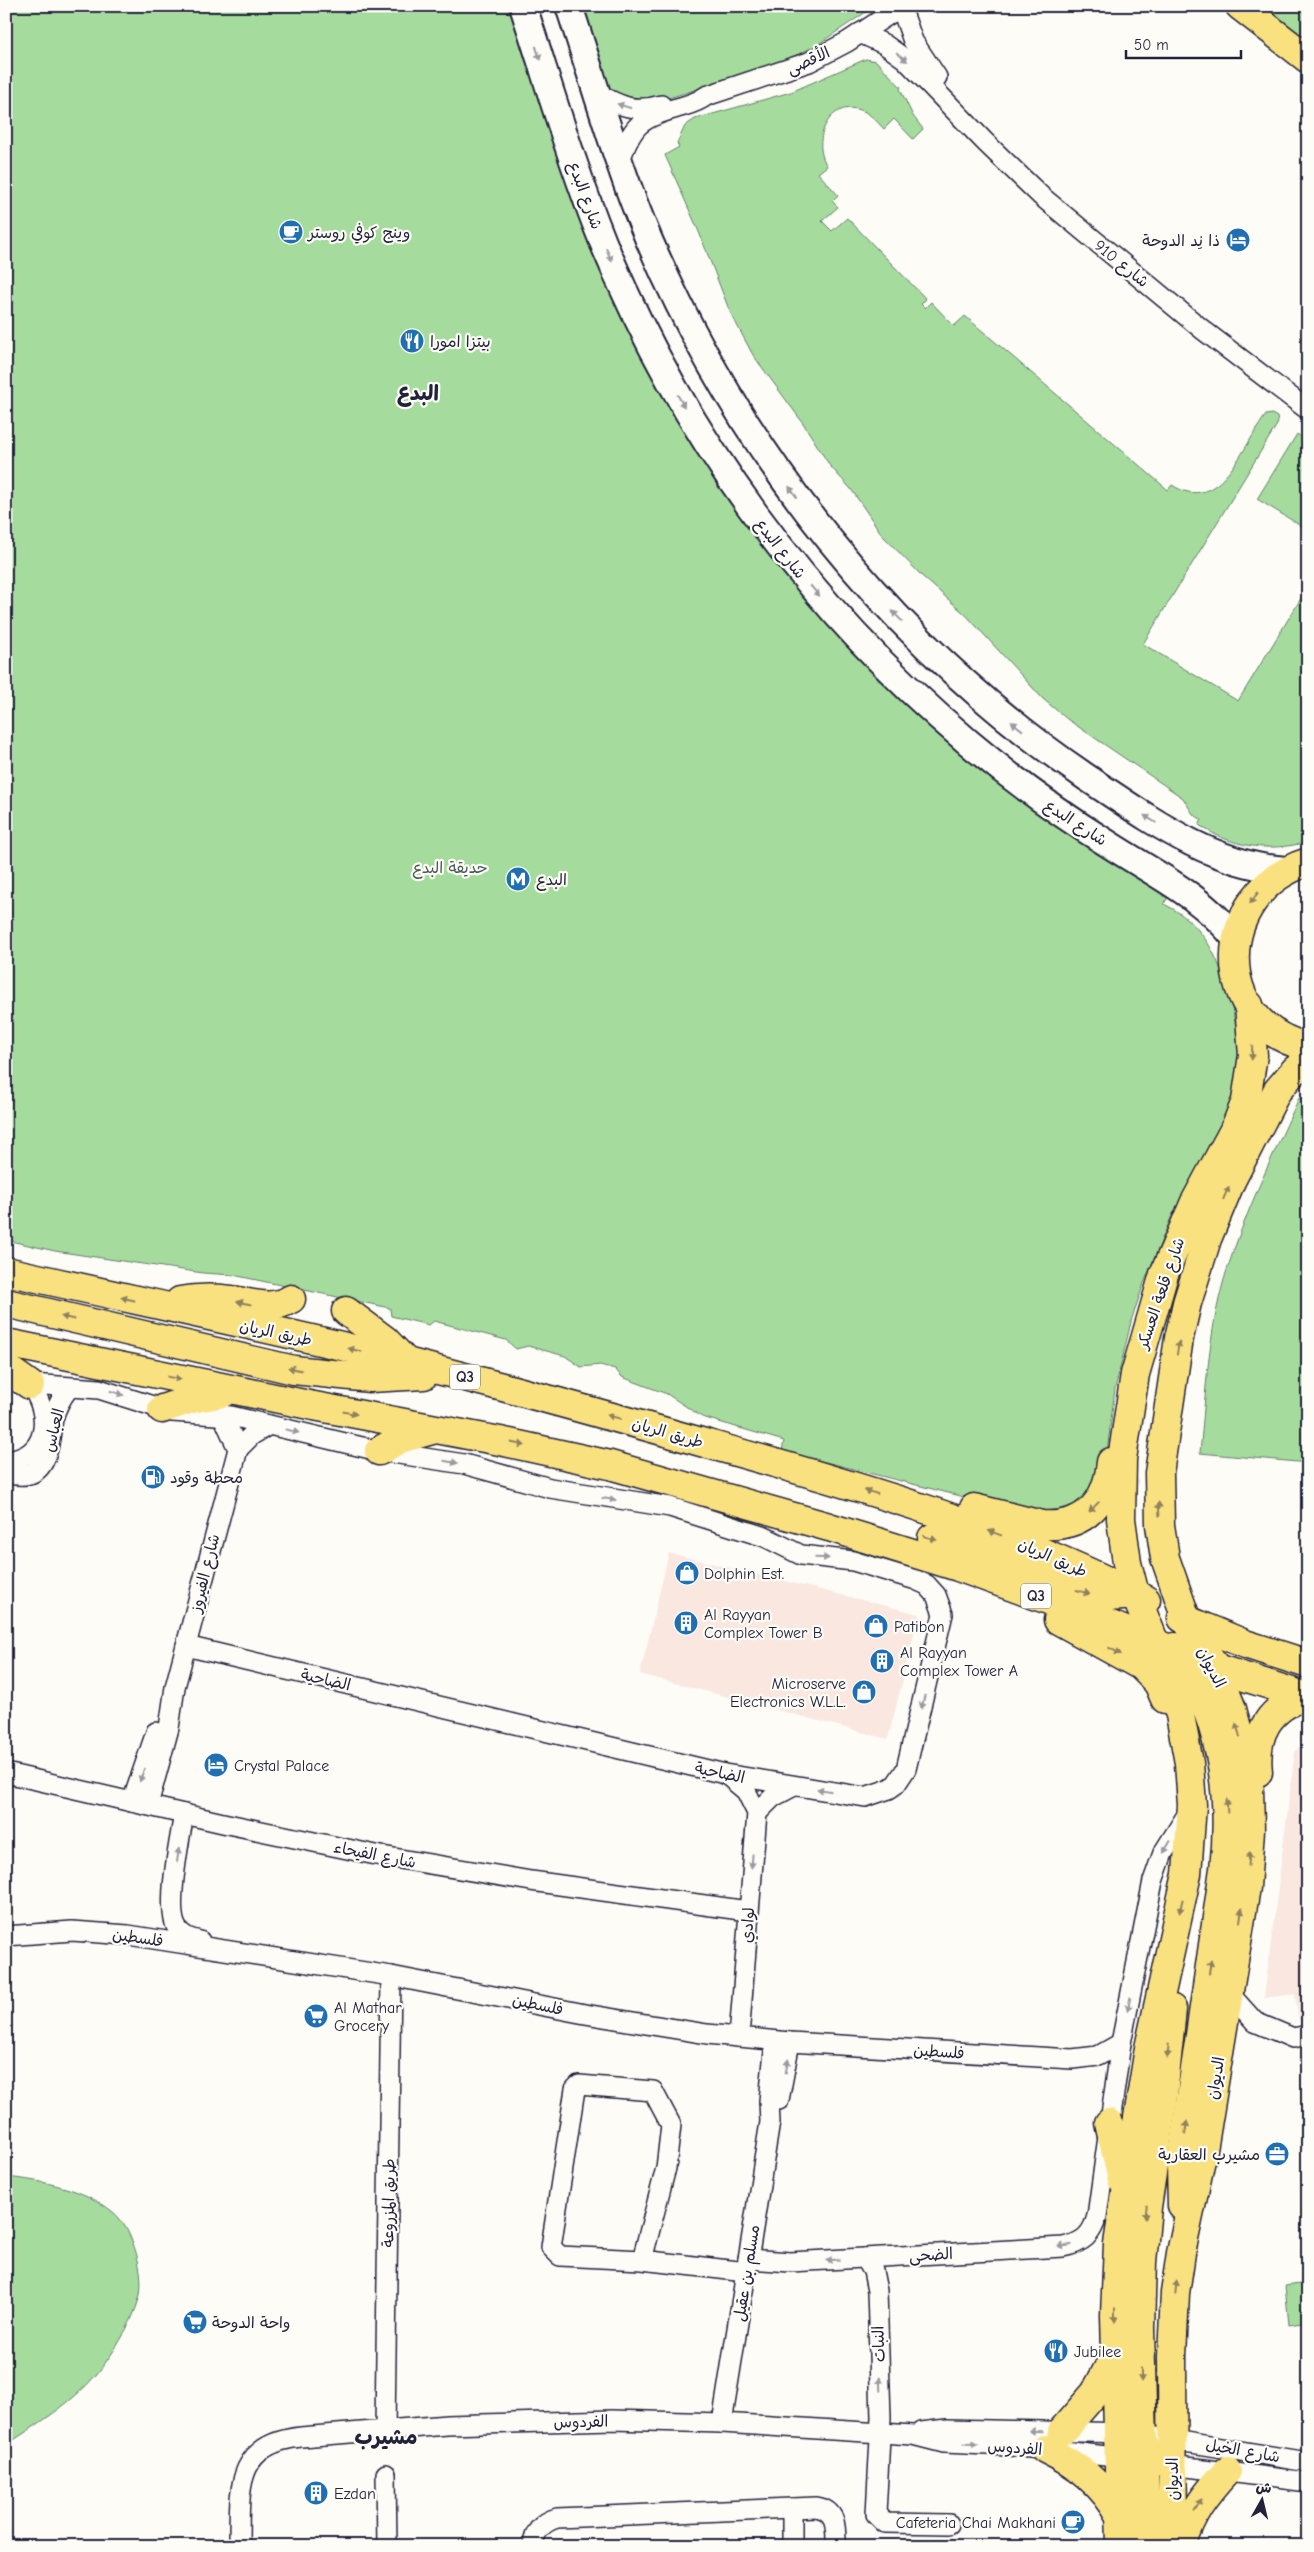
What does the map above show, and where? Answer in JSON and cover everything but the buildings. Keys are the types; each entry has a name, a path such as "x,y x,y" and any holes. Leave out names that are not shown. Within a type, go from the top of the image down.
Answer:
{"main road":[{"name":"شارع البدع","path":"523,6 572,158 621,283 661,364 687,411 730,480 762,524 830,609 900,681 947,725 1031,792 1198,900 1225,924 1236,939"},
{"path":"569,6 619,163 665,276 722,384 765,453 818,526 885,603 942,661 1002,714 1058,758 1132,808 1169,830 1220,856 1253,866 1297,866"},
{"path":"1240,6 1308,59"},
{"path":"1297,866 1268,882 1253,898 1242,918 1236,939 1235,959 1238,980 1249,1005 1266,1026 1277,1034 1308,1047"},
{"name":"شارع قلعة العسكر","path":"1148,1594 1127,1563 1121,1519 1122,1459 1130,1398 1140,1350 1164,1274 1194,1204 1236,1128 1246,1101 1253,1055 1249,1005"},
{"name":"شارع قلعة العسكر","path":"1186,1646 1165,1558 1160,1525 1159,1473 1179,1338 1207,1238 1246,1153 1277,1091 1295,1070 1308,1060"},
{"name":"طريق الريان","path":"6,1271 448,1373 698,1441 918,1506 1010,1539 1148,1594 1186,1646"},
{"path":"1148,1594 1141,1546 1137,1481 1164,1274"},
{"path":"158,1306 208,1299 271,1306 291,1299"},
{"path":"6,1303 319,1374 370,1378 448,1373"},
{"path":"346,1311 385,1340 407,1363"},
{"name":"طريق الريان","path":"6,1343 239,1391 500,1440 610,1465 915,1553 1186,1646 1307,1691"},
{"path":"6,1368 18,1383"},
{"path":"162,1409 192,1399 239,1391"},
{"path":"918,1506 958,1505 1042,1525 1054,1526 1078,1519 1097,1504 1106,1489 1116,1418 1119,1410 1130,1398"},
{"path":"379,1451 411,1434 436,1429"},
{"path":"610,1465 694,1476 845,1514 970,1551 1092,1595 1104,1597 1148,1594"},
{"path":"915,1553 930,1565 955,1578 1041,1610 1147,1671 1162,1690 1176,1742 1189,1763"},
{"path":"1148,1594 1165,1558"},
{"name":"الديوان","path":"1148,1594 1232,1709 1242,1745 1249,1787 1250,1830 1246,1887 1200,2170 1186,2228 1175,2293 1172,2336 1173,2546"},
{"name":"طريق الريان","path":"1186,1646 1244,1644 1308,1664"},
{"path":"1186,1646 1196,1684 1215,1733 1225,1780 1228,1825 1224,1869 1181,2166 1180,2198 1186,2228"},
{"name":"الديوان","path":"1121,2546 1120,2517 1130,2446 1115,2356 1115,2274 1125,2192 1149,2048 1187,1874 1192,1805 1189,1763 1173,1690 1186,1646"},
{"path":"1250,1830 1258,1816 1262,1801 1256,1754 1260,1736 1274,1714 1307,1691"},
{"path":"1148,2546 1130,2446 1147,2207 1171,2028 1174,1933"},
{"path":"1109,2123 1125,2192"},
{"path":"1115,2356 1095,2394 1054,2440 1078,2467 1095,2479 1107,2493 1120,2517"},
{"path":"1130,2446 1143,2446 1148,2452 1172,2466"},
{"path":"1181,2546 1188,2523 1201,2500 1227,2471"}],"street":[{"name":"الأقصى","path":"619,163 631,133 640,123 651,116 693,104 706,96 802,64 828,53 901,7"},
{"name":"شارع 910","path":"901,7 913,41 925,62 944,86 948,102"},
{"name":"شارع 910","path":"860,34 895,51 914,68 934,91 948,102 1005,163 1056,209 1222,346 1308,410"},
{"name":"الأقصى","path":"597,93 622,106 639,109 690,96 706,96"},
{"path":"18,1383 110,1391 162,1409 182,1413 222,1414 379,1451"},
{"name":"العباس","path":"6,1461 19,1459 30,1453 41,1437 44,1425 42,1408 18,1383"},
{"name":"العباس","path":"6,1473 23,1474 41,1465 48,1453 56,1411 69,1388"},
{"path":"222,1414 238,1449 252,1435 269,1425"},
{"name":"شارع الفيروز","path":"140,1804 159,1724 173,1697 238,1449"},
{"name":"الضاحية","path":"186,1646 725,1774 794,1786 865,1797 882,1793 896,1784 906,1769 943,1614 936,1595 922,1582 853,1561 801,1555 778,1542 670,1507 580,1494 524,1482 464,1464 379,1451"},
{"name":"شارع الفيحاء","path":"6,1773 300,1840 454,1869 748,1911"},
{"path":"725,1774 746,1791 757,1813 773,1797 794,1786"},
{"path":"1109,2123 1122,2043 1155,1873 1163,1853 1192,1805"},
{"name":"لوادي","path":"739,2038 757,1813"},
{"path":"146,1938 162,1924 172,1896 184,1814"},
{"path":"172,1896 175,1923 180,1932 188,1938 213,1944 229,1952"},
{"name":"فلسطين","path":"6,1936 90,1931 146,1938 391,1976 671,2030 739,2038 1072,2059 1098,2056 1122,2043"},
{"name":"طريق المزروعة","path":"385,2430 391,1976"},
{"path":"1229,1993 1255,2022 1293,2038 1308,2035"},
{"name":"مسلم بن عقيل","path":"722,2423 770,2122 782,2087 783,2041"},
{"name":"فلسطين","path":"1072,2059 1095,2066 1116,2079"},
{"name":"الضحى","path":"642,2260 666,2168 671,2125 652,2092 579,2085 575,2089 551,2246 560,2256 747,2266 1063,2247 1077,2244 1088,2237 1097,2216 1109,2123"},
{"name":"النبات","path":"865,2258 873,2271 877,2290 880,2433 876,2510 878,2518 885,2522 949,2524"},
{"name":"الفردوس","path":"240,2546 242,2487 253,2455 267,2445 283,2439 385,2430 557,2421 722,2423 913,2435 944,2442 1054,2440 1130,2446"},
{"name":"شارع الخيل","path":"1130,2446 1172,2438 1308,2462"},
{"name":"الفردوس","path":"1054,2440 1130,2446"},
{"name":"شارع الخيل","path":"1172,2466 1308,2482"},
{"path":"386,2474 387,2546"},
{"path":"533,2546 539,2528 544,2523 557,2518 816,2507 828,2511 835,2520 836,2546"},
{"path":"792,2508 792,2546"}],"shaded area":[{"path":"669,1553 919,1614 888,1739 640,1674"},
{"path":"1308,1737 1308,2021 1299,2022 1295,1994 1264,1998 1295,1752"}],"green space":[{"name":"حديقة البدع","path":"6,6 510,6 559,160 580,220 602,273 659,380 722,486 763,547 805,600 898,697 1001,783 1055,823 1168,897 1164,904 1182,915 1197,929 1208,944 1224,979 1239,1039 1240,1052 1235,1103 1194,1187 1172,1215 1144,1283 1132,1318 1115,1389 1103,1483 1066,1518 972,1499 782,1451 784,1441 702,1417 667,1394 622,1377 615,1369 600,1365 581,1367 565,1356 528,1346 516,1349 506,1340 434,1321 429,1325 391,1316 390,1308 233,1275 203,1273 55,1251 6,1240"},
{"path":"582,6 870,6 869,10 817,45 776,65 649,104 611,92 606,85"},
{"path":"1257,6 1308,6 1308,44"},
{"path":"866,59 876,61 901,87 900,89 913,116 923,129 913,139 894,119 884,129 872,116 863,111 851,108 841,110 833,115 826,123 822,133 822,156 827,166 818,173 838,195 832,201 838,207 822,221 832,231 847,218 926,299 921,304 925,308 931,302 954,326 965,316 1168,490 1172,485 1189,492 1204,491 1217,484 1239,459 1266,415 1272,414 1277,417 1278,423 1143,644 1238,701 1308,587 1308,842 1279,847 1252,846 1225,839 1212,833 1199,825 1202,820 1193,814 1183,798 1067,719 1043,699 966,615 923,577 883,536 851,489 830,466 803,423 753,355 730,312 699,232 665,155 679,147 677,143 685,126 695,119 791,92"},
{"path":"1297,434 1303,438 1308,437 1308,530 1257,499"},
{"path":"1299,1098 1308,1098 1308,1463 1200,1453 1211,1340 1226,1273 1251,1206"},
{"path":"6,2177 34,2181 76,2191 102,2204 113,2212 120,2219 132,2240 139,2266 141,2289 136,2309 126,2329 115,2349 96,2375 65,2404 6,2445"},
{"path":"1308,2283 1308,2322 1289,2325 1285,2286"}],"place":[{"name":"وينج كوفي روستر","path":"291,232"},
{"name":"ذا نِد الدوحة","path":"1238,240"},
{"name":"بيتزا امورا","path":"412,341"},
{"name":"البدع","path":"518,879"},
{"name":"محطة وقود","path":"153,1477"},
{"name":"Dolphin Est.","path":"687,1573"},
{"name":"Al Rayyan Complex Tower B","path":"686,1623"},
{"name":"Patibon","path":"876,1626"},
{"name":"Al Rayyan Complex Tower A","path":"882,1661"},
{"name":"Microserve Electronics W.L.L.","path":"864,1692"},
{"name":"Crystal Palace","path":"216,1765"},
{"name":"Al Mathar Grocery","path":"316,2016"},
{"name":"مشيرب العقارية","path":"1277,2154"},
{"name":"واحة الدوحة","path":"195,2322"},
{"name":"Jubilee","path":"1056,2351"},
{"name":"Ezdan","path":"316,2493"},
{"name":"Cafeteria Chai Makhani","path":"1073,2522"}],"district":[{"name":"البدع","path":"418,393"},
{"name":"مشيرب","path":"386,2437"}]}
